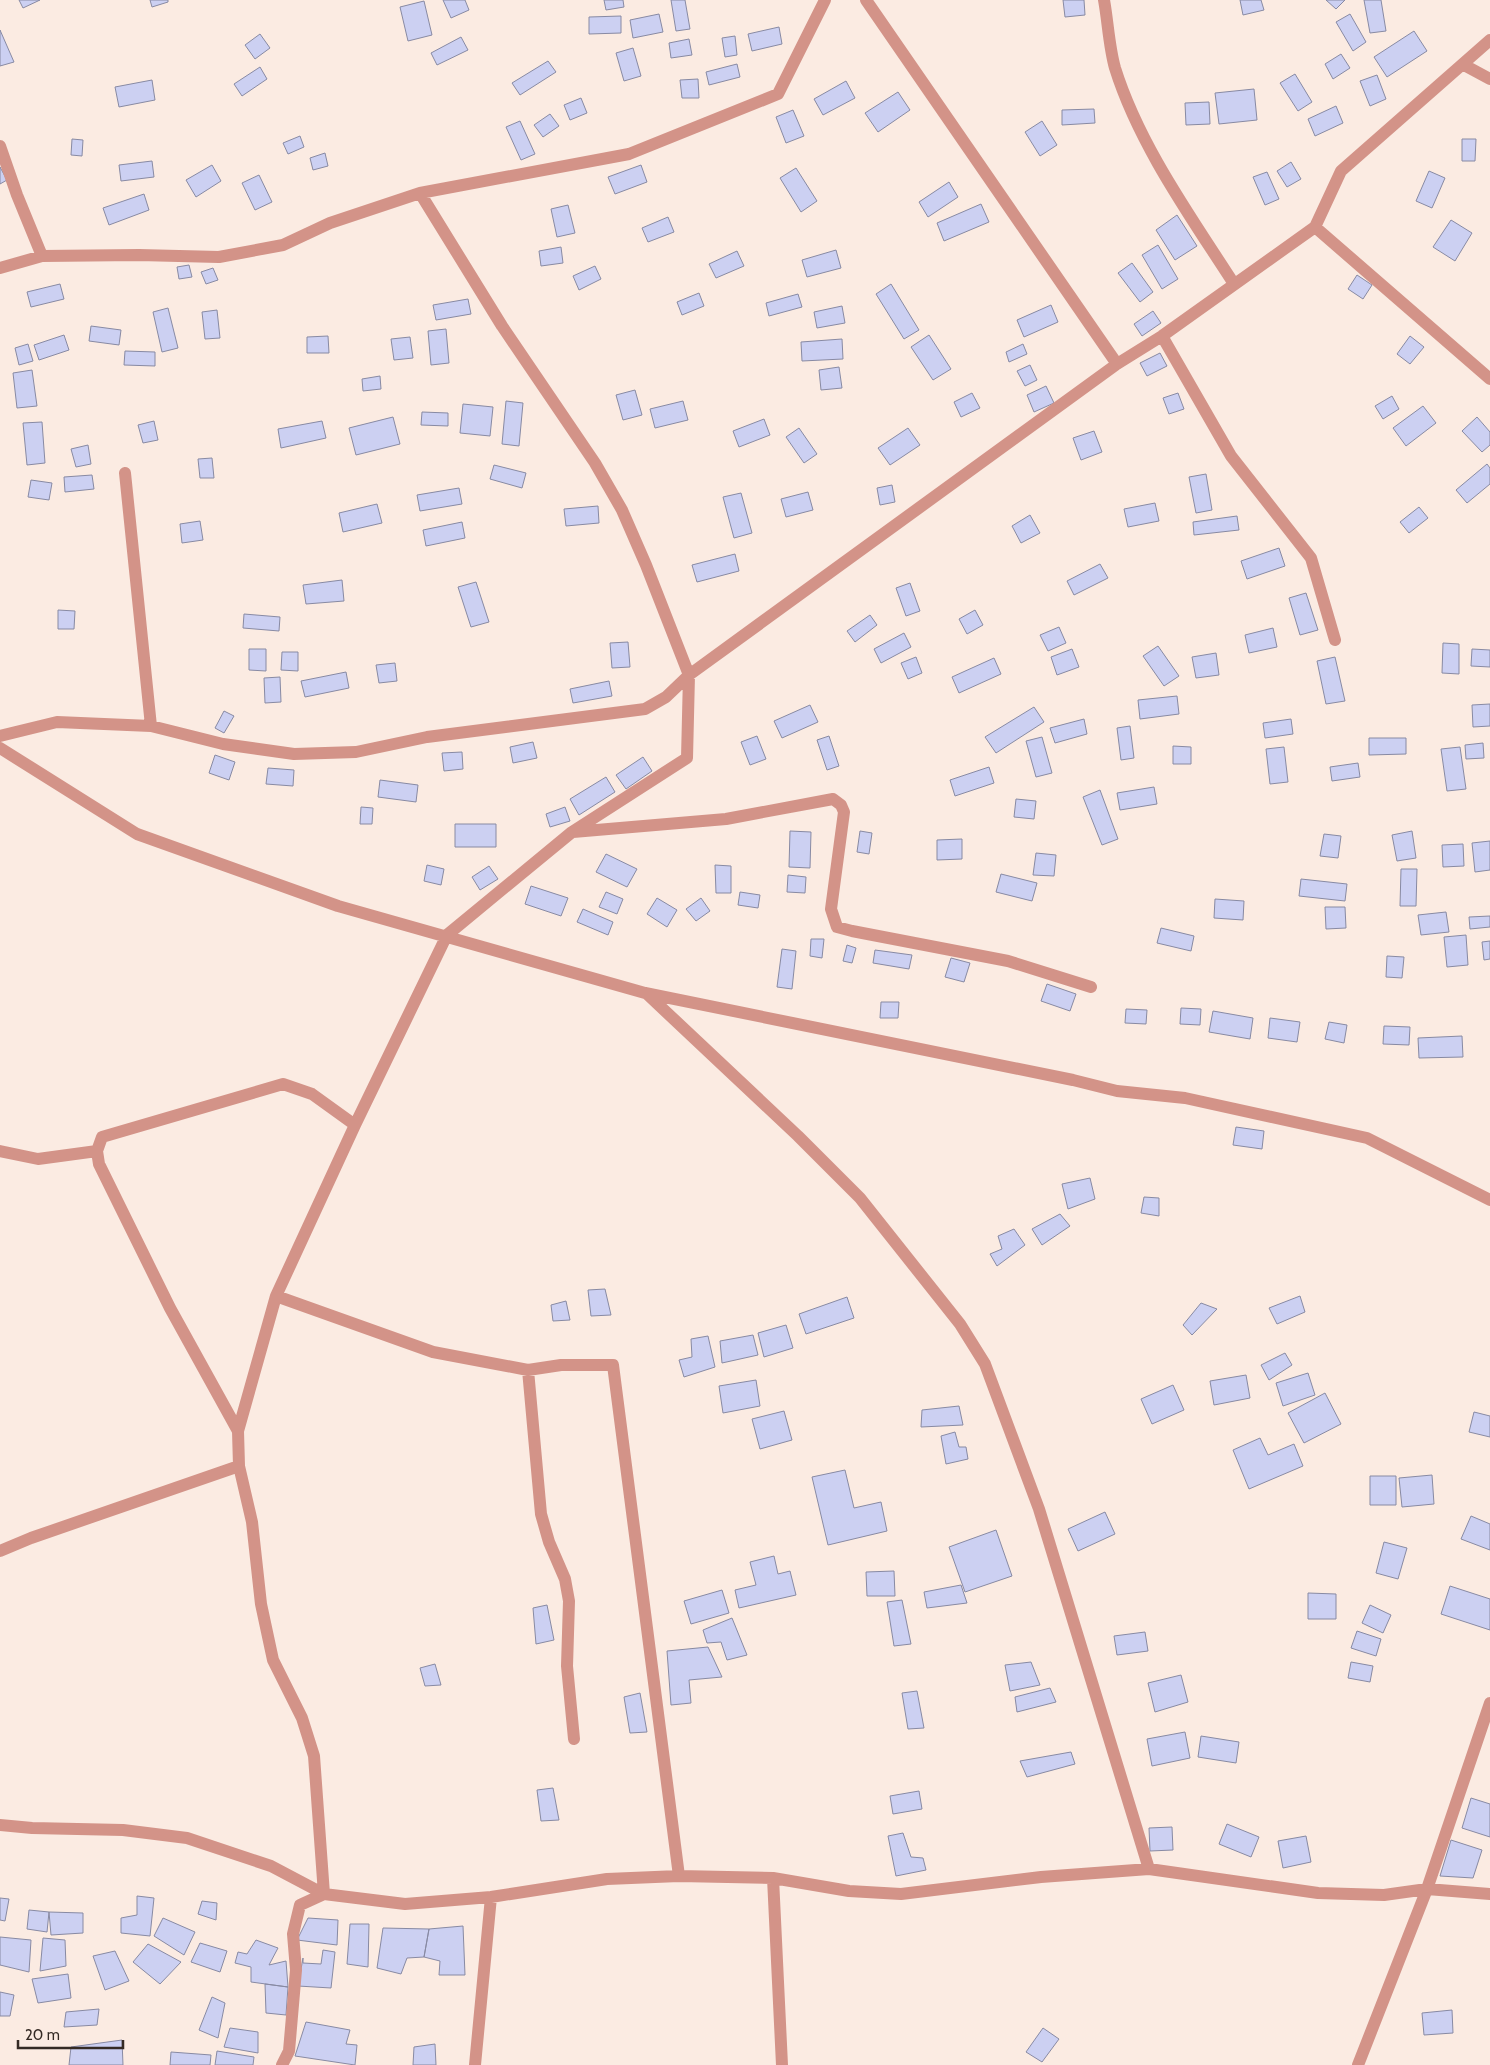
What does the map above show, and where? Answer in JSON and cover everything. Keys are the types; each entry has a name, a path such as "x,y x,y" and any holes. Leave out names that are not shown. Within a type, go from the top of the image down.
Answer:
{"street":[{"path":"0,268 42,256 139,255 219,257 283,246 330,223 420,193 629,154 778,94 824,0"},
{"path":"866,0 1118,364"},
{"path":"1104,0 1115,67 1142,134 1175,193 1234,284"},
{"path":"0,736 58,722 151,726 223,744 294,754 356,752 428,737 645,709 666,697 689,675 1118,364 1162,336 1314,227 1341,171 1464,65 1490,40"},
{"path":"1464,65 1490,79"},
{"path":"0,146 17,195 42,256"},
{"path":"324,1894 314,1756 302,1718 273,1660 261,1604 252,1522 239,1466 238,1431 276,1296 355,1125 447,935 572,832 686,758 689,675 646,565 622,510 604,478 502,326 420,193"},
{"path":"1314,227 1490,379"},
{"path":"1162,336 1231,456 1311,558 1335,640"},
{"path":"125,473 151,726"},
{"path":"0,748 137,834 338,906 645,992 1117,1090 1185,1098 1367,1138 1490,1200"},
{"path":"572,832 726,819 833,799 842,805 844,812 831,910 837,927 1008,961 1091,987"},
{"path":"645,992 798,1136 860,1198 960,1324 984,1364 1039,1509 1149,1869"},
{"path":"238,1431 170,1308 99,1164 97,1151 102,1137 283,1084 312,1094 355,1125"},
{"path":"0,1151 38,1159 97,1151"},
{"path":"276,1296 433,1352 528,1370 561,1365 613,1365 679,1876"},
{"path":"528,1370 541,1514 549,1542 565,1579 569,1601 567,1666 574,1740"},
{"path":"0,1551 31,1538 239,1466"},
{"path":"1358,2065 1427,1889 1490,1703"},
{"path":"0,1825 32,1828 122,1830 187,1838 271,1866 324,1894 404,1904 491,1897 607,1879 679,1876 773,1878 849,1891 901,1894 1041,1877 1149,1869 1318,1892 1384,1895 1427,1889 1490,1894"},
{"path":"773,1878 782,2065"},
{"path":"282,2065 288,2051 296,1970 294,1934 300,1905 324,1894"},
{"path":"476,2065 491,1897"}],"building":[{"path":"19,0 40,0 23,8"},
{"path":"150,0 168,0 168,2 152,7"},
{"path":"443,0 465,0 469,10 451,18"},
{"path":"604,0 623,0 624,7 606,10"},
{"path":"671,0 685,0 690,29 676,31"},
{"path":"1063,0 1084,0 1085,15 1065,17"},
{"path":"1240,0 1261,0 1264,10 1243,15"},
{"path":"1326,0 1345,0 1336,9"},
{"path":"1364,0 1381,0 1386,31 1370,33"},
{"path":"424,1 432,35 408,41 400,7"},
{"path":"659,14 663,32 633,38 630,20"},
{"path":"1350,14 1366,42 1353,51 1336,22"},
{"path":"621,16 621,33 589,34 589,17"},
{"path":"779,27 782,44 752,51 748,34"},
{"path":"0,30 14,62 0,66"},
{"path":"1414,31 1427,51 1387,77 1374,57"},
{"path":"260,34 270,48 255,59 245,45"},
{"path":"735,36 737,55 725,57 722,38"},
{"path":"461,37 468,50 437,65 431,53"},
{"path":"689,39 692,55 671,58 669,43"},
{"path":"633,48 641,76 624,81 616,53"},
{"path":"1341,54 1350,68 1333,79 1325,64"},
{"path":"548,61 556,72 520,95 512,83"},
{"path":"737,64 740,77 709,85 706,72"},
{"path":"260,67 267,79 242,96 234,84"},
{"path":"1295,74 1312,102 1298,111 1280,83"},
{"path":"1377,75 1386,99 1370,106 1360,81"},
{"path":"698,79 699,98 682,98 680,80"},
{"path":"152,80 155,100 119,107 115,87"},
{"path":"846,81 855,98 823,115 814,99"},
{"path":"1254,89 1257,120 1219,124 1215,93"},
{"path":"898,92 910,110 878,132 865,113"},
{"path":"581,98 587,113 570,120 564,105"},
{"path":"1209,102 1210,124 1186,125 1185,103"},
{"path":"1336,106 1343,123 1315,136 1308,119"},
{"path":"1094,109 1095,123 1062,125 1062,110"},
{"path":"793,110 804,136 786,143 776,117"},
{"path":"550,114 559,126 543,137 534,125"},
{"path":"520,121 535,154 521,160 506,127"},
{"path":"1042,121 1057,145 1040,156 1025,132"},
{"path":"300,136 304,147 288,154 283,143"},
{"path":"72,139 83,140 82,156 71,155"},
{"path":"1462,139 1476,139 1475,161 1462,161"},
{"path":"325,153 328,166 313,170 310,158"},
{"path":"152,161 154,177 121,181 119,165"},
{"path":"1291,162 1301,179 1287,187 1277,171"},
{"path":"212,165 221,181 196,197 186,180"},
{"path":"641,165 647,182 615,194 608,177"},
{"path":"0,167 7,180 0,184"},
{"path":"796,168 817,201 801,212 780,178"},
{"path":"1429,171 1445,178 1432,208 1416,201"},
{"path":"1267,172 1279,199 1265,205 1253,177"},
{"path":"259,175 272,202 255,210 242,183"},
{"path":"949,182 958,197 928,217 919,202"},
{"path":"144,194 149,210 109,225 103,208"},
{"path":"981,204 989,222 944,241 937,223"},
{"path":"568,205 575,233 557,237 551,209"},
{"path":"1177,215 1197,246 1175,260 1156,230"},
{"path":"668,217 674,232 648,242 642,228"},
{"path":"1451,220 1472,233 1455,261 1433,247"},
{"path":"1158,245 1178,279 1162,289 1142,255"},
{"path":"561,247 563,263 541,266 539,251"},
{"path":"836,250 841,268 807,277 802,260"},
{"path":"737,251 744,266 716,278 709,264"},
{"path":"1132,263 1153,292 1140,302 1118,273"},
{"path":"189,265 192,277 179,279 177,267"},
{"path":"595,266 601,279 579,290 573,276"},
{"path":"213,268 218,280 206,284 201,272"},
{"path":"1357,275 1372,285 1363,299 1348,289"},
{"path":"60,284 64,299 31,307 27,292"},
{"path":"891,284 919,330 904,339 876,294"},
{"path":"699,293 704,306 682,315 677,302"},
{"path":"798,294 802,307 769,316 766,303"},
{"path":"468,299 471,314 436,320 433,305"},
{"path":"1051,305 1058,322 1024,337 1017,320"},
{"path":"842,306 845,323 817,328 814,312"},
{"path":"168,308 178,348 162,352 153,312"},
{"path":"217,310 220,338 205,339 202,312"},
{"path":"1153,311 1161,323 1142,336 1134,324"},
{"path":"91,326 121,330 119,345 89,341"},
{"path":"446,329 449,363 431,365 428,331"},
{"path":"64,335 69,350 39,360 34,345"},
{"path":"929,335 951,369 933,380 911,347"},
{"path":"328,336 329,353 307,353 307,337"},
{"path":"1410,336 1424,347 1410,364 1397,354"},
{"path":"410,337 413,358 394,360 391,339"},
{"path":"842,339 843,359 802,361 801,342"},
{"path":"28,344 33,361 19,365 15,348"},
{"path":"1023,344 1027,354 1009,362 1006,352"},
{"path":"125,351 155,352 155,366 124,365"},
{"path":"1160,353 1167,366 1147,376 1140,363"},
{"path":"1030,365 1037,380 1025,386 1017,371"},
{"path":"839,367 842,388 821,390 819,370"},
{"path":"32,370 37,406 17,408 13,373"},
{"path":"380,376 381,389 363,391 362,379"},
{"path":"1046,386 1054,403 1034,412 1027,395"},
{"path":"635,390 642,415 623,420 616,395"},
{"path":"972,393 980,408 961,417 954,402"},
{"path":"1178,393 1184,409 1169,414 1163,398"},
{"path":"1392,396 1399,409 1383,419 1375,406"},
{"path":"506,401 523,403 519,446 502,444"},
{"path":"683,401 688,420 655,428 650,409"},
{"path":"463,404 493,407 490,436 460,433"},
{"path":"1423,406 1436,423 1406,446 1393,428"},
{"path":"422,412 448,413 448,426 421,425"},
{"path":"393,417 400,444 356,455 349,428"},
{"path":"1477,417 1490,432 1490,445 1482,452 1462,431"},
{"path":"764,419 770,435 739,447 733,431"},
{"path":"154,421 158,440 143,443 138,425"},
{"path":"322,421 326,438 281,448 278,429"},
{"path":"42,422 45,463 27,465 23,423"},
{"path":"799,428 817,454 804,463 786,437"},
{"path":"908,428 920,445 890,465 878,448"},
{"path":"1094,431 1102,452 1081,460 1073,438"},
{"path":"88,445 91,464 76,467 71,449"},
{"path":"212,458 214,478 200,478 198,459"},
{"path":"1487,464 1490,468 1490,484 1467,503 1456,490"},
{"path":"494,465 526,473 522,488 490,479"},
{"path":"1206,474 1212,510 1196,513 1189,477"},
{"path":"92,475 94,489 65,492 64,477"},
{"path":"31,480 52,483 49,500 28,497"},
{"path":"892,485 895,502 880,505 877,488"},
{"path":"459,488 462,504 420,511 417,495"},
{"path":"808,492 813,510 786,517 781,499"},
{"path":"741,493 752,533 734,538 723,497"},
{"path":"1155,503 1159,521 1128,527 1124,509"},
{"path":"377,504 382,523 343,532 339,513"},
{"path":"598,506 599,523 566,526 564,509"},
{"path":"1419,507 1428,518 1409,533 1400,522"},
{"path":"1030,515 1040,533 1021,543 1012,526"},
{"path":"1237,516 1239,530 1194,535 1193,522"},
{"path":"200,521 203,540 182,543 180,524"},
{"path":"462,522 465,538 426,546 423,530"},
{"path":"1279,548 1285,566 1247,579 1241,561"},
{"path":"735,554 739,571 697,582 692,565"},
{"path":"1100,564 1108,578 1074,595 1067,581"},
{"path":"342,580 344,601 306,604 303,585"},
{"path":"476,582 489,622 471,627 458,587"},
{"path":"910,583 920,611 906,616 896,588"},
{"path":"1306,593 1318,630 1300,635 1289,598"},
{"path":"58,610 75,611 74,629 58,629"},
{"path":"975,610 983,625 967,634 959,619"},
{"path":"244,614 280,617 279,631 243,628"},
{"path":"870,615 877,625 855,642 847,631"},
{"path":"1059,627 1066,643 1048,651 1040,635"},
{"path":"1273,628 1277,647 1249,653 1245,635"},
{"path":"904,633 911,647 881,663 874,649"},
{"path":"628,642 630,667 612,668 610,643"},
{"path":"1443,643 1459,644 1459,674 1442,673"},
{"path":"1158,646 1179,676 1164,686 1143,656"},
{"path":"249,649 266,649 266,671 249,670"},
{"path":"1072,649 1079,667 1057,675 1051,657"},
{"path":"1472,649 1490,650 1490,667 1471,666"},
{"path":"282,652 298,652 298,671 281,670"},
{"path":"1216,653 1219,675 1196,678 1192,657"},
{"path":"916,657 922,673 908,679 901,663"},
{"path":"1335,657 1345,701 1326,704 1317,661"},
{"path":"994,658 1001,674 959,693 952,677"},
{"path":"395,663 397,681 379,683 376,665"},
{"path":"346,672 349,688 305,697 301,681"},
{"path":"280,677 281,702 265,703 264,678"},
{"path":"609,681 612,696 573,703 570,689"},
{"path":"1177,696 1179,714 1140,719 1138,700"},
{"path":"1490,704 1490,726 1473,727 1472,705"},
{"path":"810,705 818,722 782,738 774,721"},
{"path":"1034,707 1044,722 996,753 985,737"},
{"path":"224,711 234,716 224,733 215,728"},
{"path":"1084,719 1087,734 1055,743 1050,728"},
{"path":"1291,719 1293,734 1265,738 1263,723"},
{"path":"1130,726 1134,758 1121,760 1117,728"},
{"path":"757,736 766,759 750,765 741,742"},
{"path":"829,736 839,766 827,770 817,740"},
{"path":"1042,737 1052,773 1036,777 1026,741"},
{"path":"1369,738 1406,738 1406,754 1369,755"},
{"path":"533,742 537,758 513,763 510,747"},
{"path":"1483,743 1484,758 1466,759 1465,745"},
{"path":"1173,746 1191,747 1191,764 1173,764"},
{"path":"1284,747 1288,782 1270,784 1266,749"},
{"path":"1460,747 1466,789 1447,791 1441,749"},
{"path":"462,752 463,769 444,771 442,753"},
{"path":"215,755 235,762 229,780 209,773"},
{"path":"643,757 652,771 626,789 616,775"},
{"path":"1358,763 1360,777 1332,781 1330,767"},
{"path":"989,767 994,783 955,796 950,780"},
{"path":"268,768 294,770 293,786 266,784"},
{"path":"606,777 615,792 579,815 570,799"},
{"path":"380,780 418,785 416,802 378,797"},
{"path":"1154,787 1157,804 1120,810 1117,793"},
{"path":"1100,790 1118,839 1102,845 1083,797"},
{"path":"1016,799 1036,801 1034,819 1014,817"},
{"path":"361,807 373,808 372,824 360,824"},
{"path":"565,807 570,821 550,827 546,814"},
{"path":"455,824 496,824 496,847 455,847"},
{"path":"790,831 811,832 810,868 789,867"},
{"path":"860,831 872,833 869,854 857,852"},
{"path":"1412,831 1416,858 1397,861 1392,835"},
{"path":"1324,834 1341,836 1338,858 1320,856"},
{"path":"962,839 962,859 937,860 937,840"},
{"path":"1490,841 1490,870 1475,872 1472,843"},
{"path":"1463,844 1464,866 1443,867 1442,845"},
{"path":"1036,853 1056,855 1054,876 1033,875"},
{"path":"606,854 637,869 627,887 596,872"},
{"path":"427,865 444,869 441,885 424,881"},
{"path":"715,865 731,866 731,893 716,893"},
{"path":"489,866 498,879 480,890 472,877"},
{"path":"1401,869 1417,869 1416,906 1400,906"},
{"path":"1001,874 1037,883 1032,901 996,892"},
{"path":"788,875 806,877 805,893 787,892"},
{"path":"1301,879 1347,884 1345,901 1299,896"},
{"path":"531,886 568,898 561,916 525,904"},
{"path":"606,892 623,899 617,914 599,907"},
{"path":"740,892 760,895 758,908 738,905"},
{"path":"657,898 677,910 667,927 647,914"},
{"path":"701,898 710,911 696,921 686,909"},
{"path":"1215,899 1244,901 1243,920 1214,918"},
{"path":"1325,907 1345,907 1346,928 1326,929"},
{"path":"583,909 613,922 608,935 577,922"},
{"path":"1446,912 1449,932 1421,935 1418,915"},
{"path":"1490,916 1490,927 1470,929 1469,917"},
{"path":"1161,928 1194,936 1191,951 1157,943"},
{"path":"1466,935 1468,965 1447,967 1444,937"},
{"path":"811,939 824,939 822,958 810,956"},
{"path":"1490,941 1490,959 1484,960 1482,942"},
{"path":"847,945 856,948 852,963 843,961"},
{"path":"782,949 796,951 792,989 777,987"},
{"path":"875,950 912,955 909,969 873,963"},
{"path":"1387,956 1404,957 1402,978 1386,977"},
{"path":"951,958 970,963 964,982 945,977"},
{"path":"1047,984 1076,994 1070,1011 1041,1001"},
{"path":"881,1002 899,1002 898,1018 880,1018"},
{"path":"1181,1008 1201,1009 1200,1025 1180,1024"},
{"path":"1126,1009 1147,1010 1146,1024 1125,1023"},
{"path":"1213,1011 1253,1018 1250,1039 1209,1032"},
{"path":"1270,1018 1300,1022 1297,1042 1268,1038"},
{"path":"1329,1022 1347,1025 1344,1043 1325,1039"},
{"path":"1384,1026 1410,1027 1409,1045 1383,1044"},
{"path":"1462,1036 1463,1057 1419,1058 1418,1038"},
{"path":"1236,1127 1264,1131 1262,1149 1233,1145"},
{"path":"1090,1178 1095,1199 1068,1209 1062,1184"},
{"path":"1144,1197 1159,1198 1159,1216 1141,1213"},
{"path":"1060,1214 1070,1226 1042,1245 1032,1229"},
{"path":"1014,1229 1025,1245 997,1266 990,1254 1002,1249 998,1236"},
{"path":"605,1289 611,1315 591,1316 588,1290"},
{"path":"1300,1296 1305,1312 1277,1324 1269,1308"},
{"path":"847,1297 854,1318 806,1334 799,1314"},
{"path":"566,1301 570,1320 553,1321 551,1305"},
{"path":"1201,1303 1217,1309 1192,1335 1183,1325"},
{"path":"786,1325 793,1348 764,1357 758,1333"},
{"path":"753,1335 758,1355 722,1363 720,1341"},
{"path":"708,1336 715,1367 684,1377 679,1360 692,1357 691,1339"},
{"path":"1285,1353 1292,1365 1269,1380 1261,1365"},
{"path":"1308,1373 1315,1395 1283,1406 1276,1383"},
{"path":"1246,1375 1250,1398 1214,1405 1210,1381"},
{"path":"756,1380 760,1406 723,1413 719,1386"},
{"path":"1173,1385 1184,1410 1152,1424 1141,1399"},
{"path":"1325,1393 1341,1424 1304,1443 1288,1413"},
{"path":"959,1406 963,1425 921,1427 922,1410"},
{"path":"784,1411 792,1440 760,1449 752,1419"},
{"path":"1474,1412 1490,1416 1490,1437 1469,1432"},
{"path":"955,1432 959,1447 966,1447 968,1459 946,1464 941,1436"},
{"path":"1260,1438 1268,1455 1294,1444 1303,1466 1249,1489 1233,1450"},
{"path":"845,1470 854,1508 881,1502 887,1531 828,1545 812,1477"},
{"path":"1432,1475 1434,1504 1402,1507 1399,1478"},
{"path":"1370,1476 1396,1476 1396,1505 1370,1505"},
{"path":"1105,1512 1115,1534 1078,1551 1068,1529"},
{"path":"1471,1516 1490,1524 1490,1550 1461,1539"},
{"path":"996,1530 1012,1576 965,1592 949,1547"},
{"path":"1384,1542 1407,1548 1398,1579 1376,1573"},
{"path":"774,1556 778,1574 790,1571 796,1595 739,1608 735,1590 756,1585 750,1562"},
{"path":"894,1571 895,1596 867,1596 866,1572"},
{"path":"961,1585 967,1603 927,1608 924,1592"},
{"path":"1450,1586 1490,1599 1490,1630 1441,1614"},
{"path":"722,1590 729,1613 691,1624 684,1601"},
{"path":"1308,1593 1336,1594 1336,1619 1308,1619"},
{"path":"902,1600 911,1644 894,1646 887,1602"},
{"path":"547,1605 554,1640 536,1644 533,1608"},
{"path":"1370,1605 1391,1615 1383,1633 1362,1623"},
{"path":"732,1618 747,1655 727,1660 721,1642 707,1643 703,1630"},
{"path":"1357,1631 1381,1639 1376,1656 1351,1648"},
{"path":"1145,1632 1148,1651 1117,1655 1114,1636"},
{"path":"708,1647 722,1677 689,1680 691,1703 671,1705 667,1651"},
{"path":"1031,1662 1040,1685 1010,1691 1005,1665"},
{"path":"1351,1662 1373,1666 1370,1682 1348,1678"},
{"path":"435,1664 441,1685 425,1686 420,1668"},
{"path":"1181,1675 1188,1702 1155,1712 1148,1683"},
{"path":"1050,1688 1056,1702 1017,1712 1015,1697"},
{"path":"917,1691 924,1728 908,1729 902,1693"},
{"path":"640,1693 647,1732 630,1733 624,1697"},
{"path":"1185,1732 1190,1758 1152,1766 1147,1739"},
{"path":"1201,1736 1239,1742 1236,1763 1198,1757"},
{"path":"1071,1752 1075,1764 1027,1777 1020,1761"},
{"path":"553,1788 559,1820 541,1821 537,1790"},
{"path":"919,1791 922,1809 893,1814 890,1796"},
{"path":"1471,1798 1490,1804 1490,1837 1462,1828"},
{"path":"1227,1824 1259,1837 1251,1857 1219,1844"},
{"path":"1172,1827 1173,1850 1150,1851 1149,1828"},
{"path":"903,1833 911,1857 923,1858 926,1870 896,1876 888,1836"},
{"path":"1306,1836 1311,1862 1283,1868 1278,1841"},
{"path":"1451,1840 1482,1850 1473,1878 1440,1876"},
{"path":"137,1896 154,1898 150,1936 121,1933 121,1918 137,1915"},
{"path":"0,1898 9,1899 5,1921 0,1920"},
{"path":"202,1901 217,1903 216,1920 198,1914"},
{"path":"29,1910 49,1912 47,1932 27,1929"},
{"path":"49,1912 83,1913 83,1933 51,1935"},
{"path":"163,1918 195,1932 184,1955 154,1936"},
{"path":"308,1918 338,1920 337,1945 297,1940"},
{"path":"350,1924 369,1924 368,1967 347,1964"},
{"path":"463,1926 465,1975 439,1975 440,1961 424,1957 429,1929"},
{"path":"383,1928 429,1929 424,1957 407,1958 401,1974 377,1968"},
{"path":"0,1937 31,1940 29,1972 0,1965"},
{"path":"43,1938 65,1940 66,1966 40,1971"},
{"path":"256,1940 278,1948 269,1965 286,1961 288,1987 251,1982 251,1967 235,1963 238,1952 247,1954"},
{"path":"200,1943 227,1951 220,1972 191,1962"},
{"path":"148,1944 181,1962 160,1984 133,1962"},
{"path":"323,1950 335,1952 331,1988 298,1986 303,1958 303,1963 321,1964"},
{"path":"115,1951 129,1981 105,1990 93,1956"},
{"path":"68,1974 71,1998 38,2003 32,1979"},
{"path":"265,1984 288,1987 286,2015 266,2013"},
{"path":"0,1992 14,1995 10,2016 0,2016"},
{"path":"212,1997 225,2003 218,2038 199,2030"},
{"path":"99,2009 97,2025 64,2027 66,2012"},
{"path":"1452,2010 1453,2033 1424,2035 1422,2013"},
{"path":"306,2022 350,2030 346,2044 357,2045 355,2065 295,2056"},
{"path":"230,2028 258,2032 258,2053 224,2047"},
{"path":"1043,2028 1059,2039 1042,2062 1026,2052"},
{"path":"122,2040 123,2065 69,2065 71,2047"},
{"path":"435,2044 436,2065 413,2065 414,2047"},
{"path":"217,2051 254,2057 253,2065 215,2065"},
{"path":"171,2052 211,2055 210,2065 170,2065"}]}
